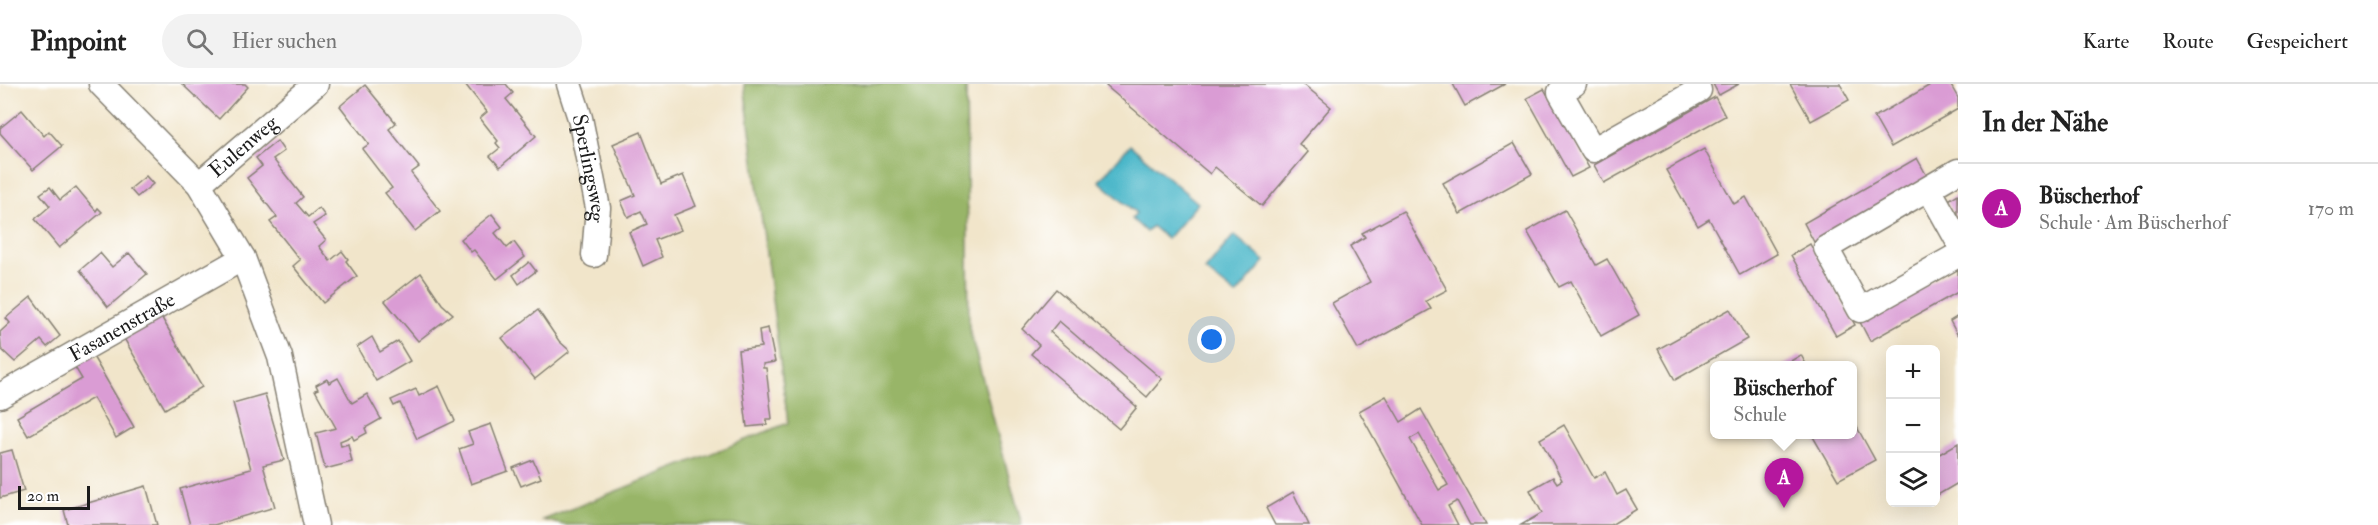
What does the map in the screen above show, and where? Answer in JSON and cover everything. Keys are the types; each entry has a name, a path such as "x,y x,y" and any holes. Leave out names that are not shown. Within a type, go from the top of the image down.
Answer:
{"street":[{"path":"101,84 199,184 243,258 280,357 316,525"},
{"name":"Eulenweg","path":"199,184 316,84"},
{"name":"Sperlingsweg","path":"569,84 580,118 598,208 594,255"},
{"path":"1574,84 1560,92 1593,150 1699,90 1696,84"},
{"path":"1958,171 1826,248 1860,310 1958,255"},
{"path":"1929,189 1958,240"},
{"name":"Fasanenstraße","path":"0,396 243,258"}],"green space":[{"path":"744,84 966,84 969,328 1022,525 564,525 543,520 788,423"}],"water":[{"path":"1130,145 1198,203 1167,239 1152,226 1146,232 1132,219 1136,213 1099,181"},
{"path":"1234,235 1265,261 1236,295 1205,270"}],"building":[{"path":"182,84 245,84 248,87 219,119"},
{"path":"465,84 506,84 513,93 506,99 536,136 500,167 490,156 500,148 496,143 498,141 480,118 487,112"},
{"path":"1108,84 1303,84 1331,107 1299,144 1308,152 1262,206 1215,167 1210,174 1106,86"},
{"path":"1453,84 1505,84 1465,106"},
{"path":"1713,84 1739,84 1719,95"},
{"path":"1790,84 1840,84 1849,100 1811,121"},
{"path":"1932,84 1950,84 1958,98 1958,109 1891,147 1874,117"},
{"path":"365,85 396,123 389,129 419,167 411,173 440,211 415,231 385,193 392,188 362,149 369,144 340,106"},
{"path":"1544,89 1589,168 1571,177 1527,98"},
{"path":"1715,97 1725,116 1604,183 1594,165"},
{"path":"22,110 44,136 49,131 62,146 33,170 0,133 0,128"},
{"path":"641,132 661,184 683,175 696,206 674,215 681,230 655,240 662,257 643,266 629,232 647,224 641,211 628,217 621,201 635,195 613,144"},
{"path":"277,141 284,151 273,159 303,197 296,203 308,217 319,208 325,216 313,224 326,240 319,246 330,261 342,251 357,276 323,303 293,266 300,260 270,222 277,217 247,178 262,166 256,158"},
{"path":"1514,143 1532,174 1460,214 1443,183"},
{"path":"1704,149 1734,204 1746,197 1777,254 1740,275 1709,219 1698,226 1666,170"},
{"path":"1917,158 1928,178 1814,242 1804,223"},
{"path":"146,176 153,184 137,197 130,189"},
{"path":"50,187 60,200 76,187 96,211 98,208 102,212 59,248 35,219 50,206 40,194"},
{"path":"1958,194 1958,221 1947,201"},
{"path":"1565,210 1596,265 1607,259 1639,315 1601,336 1571,281 1559,287 1527,231"},
{"path":"1403,211 1447,290 1426,301 1431,309 1358,349 1332,303 1370,282 1350,246 1365,237 1362,233"},
{"path":"492,214 502,227 495,233 507,248 514,242 525,257 497,279 474,250 471,252 461,239"},
{"path":"1810,244 1855,325 1836,336 1791,255"},
{"path":"100,253 112,267 129,253 147,274 108,307 80,270"},
{"path":"529,262 536,271 519,284 513,275"},
{"path":"1958,267 1958,292 1870,341 1860,322"},
{"path":"421,273 442,304 453,314 418,341 385,301"},
{"path":"1056,289 1162,379 1147,397 1059,321 1050,332 1137,407 1119,429 1031,354 1039,345 1022,329"},
{"path":"31,297 60,336 47,347 41,340 15,362 1,349 0,332 10,323 6,318"},
{"path":"1730,309 1747,339 1675,380 1658,349"},
{"path":"538,310 559,341 570,351 535,379 502,338"},
{"path":"159,313 202,387 165,409 122,335"},
{"path":"1958,316 1958,336 1950,321"},
{"path":"768,328 775,362 763,364 763,368 766,368 772,419 766,419 767,425 747,427 738,350 761,347 759,330"},
{"path":"372,337 380,352 398,341 410,361 376,381 357,347"},
{"path":"91,353 134,427 116,438 93,398 28,436 17,417 82,379 73,364"},
{"path":"1801,355 1804,361 1791,361"},
{"path":"338,378 352,403 367,394 381,419 365,428 367,433 354,440 352,436 340,441 341,446 348,444 352,462 325,469 316,433 336,428 315,390 318,389 316,385 327,379 329,383"},
{"path":"439,386 455,421 417,439 400,403 394,406 391,400 416,389 419,396"},
{"path":"265,394 284,460 263,465 275,507 214,525 190,525 180,489 251,469 233,403"},
{"path":"1386,396 1401,422 1421,409 1486,525 1470,525 1457,501 1448,506 1458,525 1422,525 1359,411","holes":["1419,434 1448,485 1439,490 1410,439"]},
{"path":"491,424 508,471 471,484 459,449 473,444 468,432"},
{"path":"1564,425 1594,478 1605,472 1617,495 1626,490 1637,509 1611,525 1521,525 1542,513 1530,490 1553,477 1557,483 1562,480 1540,439"},
{"path":"1857,427 1875,460 1838,480 1814,439 1857,439"},
{"path":"1958,443 1958,483 1940,494 1940,454"},
{"path":"12,450 24,491 0,498 0,453"},
{"path":"533,460 541,478 521,486 513,468"},
{"path":"146,486 157,525 68,525 64,510"},
{"path":"1293,492 1309,525 1275,525 1266,508"}],"place":[{"name":"Büscherhof","path":"1784,508"}]}
